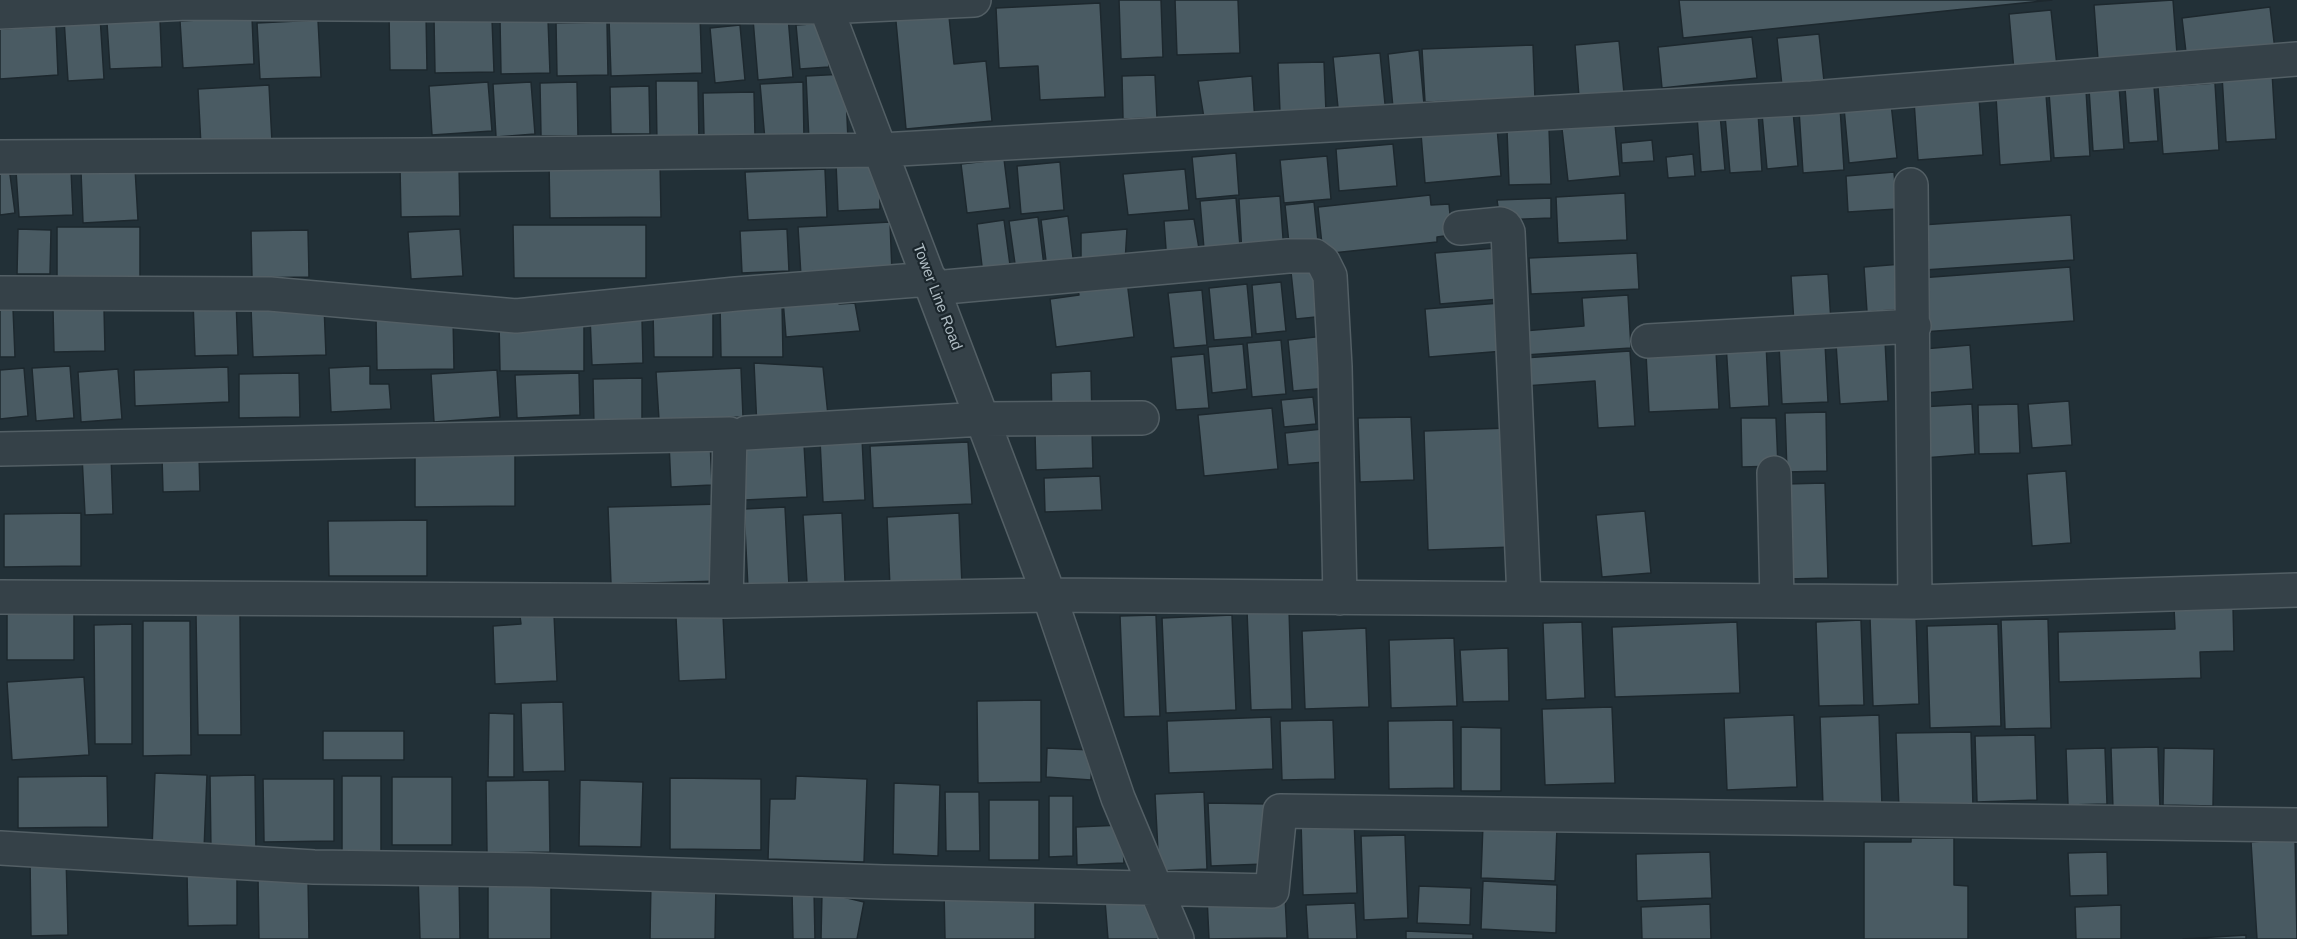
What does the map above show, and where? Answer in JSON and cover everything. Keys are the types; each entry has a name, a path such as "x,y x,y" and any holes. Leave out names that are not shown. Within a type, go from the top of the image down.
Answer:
{"street":[{"path":"0,12 187,3 824,3 974,0"},
{"name":"Tower Line Road","path":"824,3 1049,595 1118,798 1177,939"},
{"path":"0,157 881,150 1812,98 2297,59"},
{"path":"1911,185 1915,602"},
{"path":"1460,228 1501,224 1508,232 1524,598"},
{"path":"0,293 270,294 516,316 736,294 932,283 1288,256 1315,256 1323,262 1330,276 1335,367 1340,598"},
{"path":"1648,341 1914,326"},
{"path":"746,434 982,420 1142,418"},
{"path":"0,449 730,434 726,601"},
{"path":"1774,473 1777,600"},
{"path":"0,597 726,601 1049,595 1915,602 2297,590"},
{"path":"0,848 314,867 531,870 885,882 1272,891 1280,811 2297,825"}],"building":[{"path":"1119,0 1161,0 1163,57 1121,59"},
{"path":"1175,0 1238,0 1240,53 1177,55"},
{"path":"1679,0 2052,0 1683,38"},
{"path":"2173,0 2178,67 2099,73 2094,5"},
{"path":"1100,3 1105,97 1040,100 1038,66 999,68 996,8"},
{"path":"948,7 954,64 986,61 992,121 906,129 895,11"},
{"path":"2270,7 2275,50 2187,61 2182,18"},
{"path":"2051,10 2057,66 2014,71 2009,14"},
{"path":"389,14 426,14 427,70 390,70"},
{"path":"100,16 104,79 68,81 64,19"},
{"path":"700,16 702,73 611,76 609,19"},
{"path":"788,16 793,77 758,80 753,19"},
{"path":"252,17 254,64 183,68 180,21"},
{"path":"434,19 492,19 494,72 435,73"},
{"path":"548,19 550,73 501,74 500,20"},
{"path":"160,20 162,67 110,69 107,23"},
{"path":"318,20 321,77 260,79 257,23"},
{"path":"607,22 608,75 557,76 556,23"},
{"path":"825,23 829,67 800,69 796,25"},
{"path":"740,25 745,80 715,83 710,28"},
{"path":"56,26 58,75 0,79 0,29"},
{"path":"1819,34 1824,81 1782,86 1777,38"},
{"path":"1752,37 1757,78 1662,88 1658,47"},
{"path":"1619,41 1624,93 1579,97 1575,45"},
{"path":"1533,45 1535,99 1425,102 1422,49"},
{"path":"1419,50 1424,104 1393,108 1388,54"},
{"path":"1380,53 1386,114 1339,118 1333,57"},
{"path":"1324,62 1326,112 1280,113 1278,63"},
{"path":"2272,72 2276,139 2226,142 2222,76"},
{"path":"845,74 848,139 809,141 806,76"},
{"path":"1155,75 1157,118 1123,119 1122,76"},
{"path":"1252,76 1255,122 1205,124 1198,81"},
{"path":"656,81 698,81 699,143 657,144"},
{"path":"488,82 492,131 432,135 429,86"},
{"path":"531,82 535,134 496,137 493,84"},
{"path":"577,82 578,136 541,136 540,83"},
{"path":"803,82 804,139 765,140 760,84"},
{"path":"2215,83 2219,150 2163,154 2158,87"},
{"path":"269,85 272,142 201,146 198,89"},
{"path":"649,86 650,134 611,134 610,87"},
{"path":"2119,86 2124,149 2093,151 2089,89"},
{"path":"2154,86 2158,141 2129,143 2125,88"},
{"path":"2086,90 2090,156 2054,158 2049,93"},
{"path":"754,92 755,136 704,137 703,93"},
{"path":"2046,94 2051,161 2000,165 1996,97"},
{"path":"1979,97 1983,155 1918,160 1914,101"},
{"path":"1891,103 1897,158 1849,163 1844,108"},
{"path":"1840,107 1844,170 1803,173 1799,110"},
{"path":"1793,111 1798,166 1767,169 1762,114"},
{"path":"1758,113 1762,171 1730,173 1725,116"},
{"path":"1720,114 1725,170 1701,172 1697,116"},
{"path":"1615,124 1620,176 1568,181 1562,129"},
{"path":"1497,127 1501,176 1425,183 1421,134"},
{"path":"1549,128 1551,184 1509,185 1507,130"},
{"path":"1652,140 1654,161 1622,163 1621,143"},
{"path":"1393,144 1397,186 1339,191 1336,149"},
{"path":"1236,153 1239,195 1196,199 1192,157"},
{"path":"1693,154 1695,176 1668,178 1666,157"},
{"path":"1327,156 1331,199 1284,203 1280,160"},
{"path":"1004,159 1010,208 967,213 961,164"},
{"path":"879,161 880,209 838,211 836,163"},
{"path":"660,162 661,217 550,218 549,163"},
{"path":"1060,162 1064,210 1021,214 1017,166"},
{"path":"459,166 460,216 401,217 400,167"},
{"path":"9,167 15,213 0,215 0,168"},
{"path":"135,168 138,220 83,223 81,171"},
{"path":"71,169 73,215 19,217 16,171"},
{"path":"825,169 827,217 748,220 745,172"},
{"path":"1185,169 1189,210 1128,215 1123,174"},
{"path":"1894,172 1897,209 1848,212 1846,176"},
{"path":"1625,193 1627,240 1558,243 1556,197"},
{"path":"1430,195 1431,205 1449,204 1452,235 1437,237 1437,242 1323,254 1318,207"},
{"path":"1280,196 1284,252 1242,255 1239,199"},
{"path":"1236,198 1241,258 1205,261 1200,201"},
{"path":"1551,198 1551,218 1500,220 1497,200"},
{"path":"1314,202 1319,251 1290,253 1285,205"},
{"path":"2071,215 2074,260 1924,270 1921,225"},
{"path":"1068,216 1074,266 1047,269 1041,220"},
{"path":"1038,217 1045,274 1017,278 1009,221"},
{"path":"1194,219 1201,260 1167,263 1164,221"},
{"path":"1004,220 1012,280 984,283 977,224"},
{"path":"890,222 892,272 801,276 798,227"},
{"path":"513,225 646,225 646,278 514,278"},
{"path":"57,227 140,227 140,282 57,280"},
{"path":"18,229 51,230 50,274 17,274"},
{"path":"460,229 463,276 411,279 408,232"},
{"path":"787,229 789,271 742,273 740,231"},
{"path":"1127,229 1125,263 1081,268 1081,233"},
{"path":"308,230 309,277 252,278 251,231"},
{"path":"1496,248 1500,299 1440,304 1435,253"},
{"path":"1637,253 1639,289 1531,294 1529,258"},
{"path":"1902,264 1905,309 1867,312 1864,267"},
{"path":"2070,267 2074,321 1923,332 1919,278"},
{"path":"1321,269 1326,316 1296,319 1291,272"},
{"path":"1828,274 1831,322 1794,324 1791,276"},
{"path":"1127,281 1134,337 1056,347 1050,299 1079,295 1077,287"},
{"path":"1281,282 1286,331 1256,334 1252,285"},
{"path":"1247,284 1252,337 1214,340 1209,288"},
{"path":"837,289 839,304 855,303 860,331 786,337 783,300"},
{"path":"1202,290 1207,345 1174,348 1168,293"},
{"path":"1628,295 1631,348 1525,355 1523,331 1584,326 1582,298"},
{"path":"236,299 238,355 195,356 193,301"},
{"path":"782,302 783,357 721,357 720,303"},
{"path":"1500,303 1504,351 1429,357 1425,309"},
{"path":"324,305 326,355 253,357 251,308"},
{"path":"13,308 15,357 0,357 0,309"},
{"path":"104,308 105,351 54,352 53,309"},
{"path":"713,310 713,357 654,357 653,311"},
{"path":"453,316 454,369 377,370 376,317"},
{"path":"590,317 642,318 643,363 592,365"},
{"path":"499,322 584,322 584,371 500,371"},
{"path":"1324,336 1329,388 1293,391 1288,340"},
{"path":"1281,340 1286,394 1252,397 1247,343"},
{"path":"1885,340 1888,401 1840,404 1836,344"},
{"path":"1766,343 1769,406 1730,408 1726,344"},
{"path":"1825,343 1828,402 1782,404 1779,345"},
{"path":"1243,344 1247,389 1212,393 1208,347"},
{"path":"1970,345 1973,389 1925,393 1923,349"},
{"path":"1716,350 1719,409 1649,412 1646,354"},
{"path":"1630,351 1635,426 1598,428 1595,381 1525,386 1523,358"},
{"path":"1204,354 1209,408 1176,410 1171,357"},
{"path":"754,363 823,367 829,425 757,428"},
{"path":"70,366 74,418 36,421 32,368"},
{"path":"370,366 370,384 389,384 391,409 331,412 329,368"},
{"path":"228,367 229,402 135,406 134,370"},
{"path":"24,368 28,416 0,419 0,370"},
{"path":"741,368 743,417 659,420 656,372"},
{"path":"118,369 122,419 81,422 78,372"},
{"path":"497,370 500,417 434,422 431,374"},
{"path":"1091,371 1092,417 1052,418 1051,373"},
{"path":"299,373 300,417 239,418 239,374"},
{"path":"579,373 580,415 517,418 515,375"},
{"path":"642,378 642,425 594,426 593,379"},
{"path":"1313,397 1316,424 1284,427 1281,400"},
{"path":"2069,401 2072,445 2032,448 2028,404"},
{"path":"1972,404 1975,454 1924,458 1920,407"},
{"path":"2018,404 2020,453 1979,454 1978,405"},
{"path":"1272,408 1278,469 1204,476 1198,415"},
{"path":"1826,412 1827,471 1787,472 1785,413"},
{"path":"1411,417 1414,480 1360,482 1358,418"},
{"path":"1741,418 1776,418 1778,466 1742,467"},
{"path":"1508,428 1513,547 1428,550 1424,431"},
{"path":"1322,429 1325,462 1288,465 1285,433"},
{"path":"1092,431 1093,468 1036,470 1035,434"},
{"path":"862,438 865,500 823,502 820,440"},
{"path":"710,441 712,485 671,487 669,443"},
{"path":"968,442 972,504 873,508 870,446"},
{"path":"415,444 515,444 515,506 415,507"},
{"path":"804,444 807,497 745,500 742,447"},
{"path":"111,454 113,514 85,515 82,456"},
{"path":"199,456 200,491 163,492 162,457"},
{"path":"2066,471 2071,543 2032,546 2027,474"},
{"path":"1100,476 1102,510 1045,512 1044,478"},
{"path":"1825,483 1828,578 1788,579 1786,484"},
{"path":"720,504 720,581 611,584 608,507"},
{"path":"785,507 789,586 748,588 744,509"},
{"path":"1645,511 1651,573 1602,577 1596,515"},
{"path":"81,513 81,566 4,567 4,514"},
{"path":"842,513 845,582 807,583 803,515"},
{"path":"959,513 962,585 890,588 887,517"},
{"path":"427,520 427,576 329,576 328,521"},
{"path":"2233,606 2234,651 2200,652 2201,678 2059,682 2058,632 2175,629 2174,608"},
{"path":"7,607 74,607 74,660 7,660"},
{"path":"1289,609 1292,709 1251,710 1247,611"},
{"path":"554,614 557,681 495,684 493,626 521,624 520,616"},
{"path":"196,615 240,615 241,735 198,735"},
{"path":"723,615 726,679 679,681 676,617"},
{"path":"1156,615 1160,716 1124,717 1120,616"},
{"path":"1232,615 1236,710 1166,713 1162,618"},
{"path":"1916,616 1919,704 1873,706 1870,618"},
{"path":"2048,619 2051,728 2005,729 2001,620"},
{"path":"1861,620 1864,705 1819,706 1816,622"},
{"path":"143,621 190,621 191,755 143,756"},
{"path":"1582,622 1585,698 1546,700 1543,623"},
{"path":"1737,622 1740,693 1615,697 1612,627"},
{"path":"132,624 132,744 95,744 94,625"},
{"path":"1998,624 2001,726 1930,728 1927,626"},
{"path":"1366,628 1369,707 1305,709 1302,631"},
{"path":"1454,638 1457,706 1391,708 1389,640"},
{"path":"1508,648 1509,701 1463,702 1460,650"},
{"path":"84,677 89,755 12,760 7,682"},
{"path":"1041,700 1041,782 978,783 977,701"},
{"path":"563,702 565,771 523,772 521,703"},
{"path":"1612,707 1615,783 1545,785 1542,709"},
{"path":"489,713 514,714 514,777 488,777"},
{"path":"1794,715 1797,787 1727,790 1724,718"},
{"path":"1879,715 1882,806 1823,807 1820,717"},
{"path":"1271,717 1273,769 1169,773 1167,721"},
{"path":"1333,720 1335,779 1282,780 1280,721"},
{"path":"1453,720 1454,788 1389,789 1388,721"},
{"path":"1461,727 1501,728 1501,791 1461,791"},
{"path":"323,731 404,731 404,760 323,760"},
{"path":"1971,732 1973,808 1899,809 1896,733"},
{"path":"2035,735 2037,800 1977,802 1975,736"},
{"path":"2158,747 2160,808 2113,809 2111,748"},
{"path":"1047,748 1092,750 1091,780 1046,777"},
{"path":"2105,748 2107,804 2068,805 2066,749"},
{"path":"2164,748 2214,749 2213,806 2163,805"},
{"path":"155,773 207,775 204,850 152,848"},
{"path":"255,775 256,851 211,852 210,776"},
{"path":"107,776 108,827 18,828 18,777"},
{"path":"342,776 381,776 381,851 342,851"},
{"path":"796,776 867,779 864,862 768,859 770,799 795,799"},
{"path":"392,777 452,777 452,845 392,845"},
{"path":"670,778 761,779 761,850 670,849"},
{"path":"263,779 334,779 334,841 264,842"},
{"path":"549,780 550,852 487,853 486,781"},
{"path":"580,780 643,782 641,847 579,846"},
{"path":"894,783 940,785 938,856 893,854"},
{"path":"945,792 979,792 980,851 946,851"},
{"path":"1204,792 1207,869 1159,871 1155,794"},
{"path":"1049,796 1073,796 1073,856 1049,857"},
{"path":"989,800 1039,800 1039,860 989,860"},
{"path":"1208,803 1269,804 1265,864 1211,866"},
{"path":"1354,819 1357,893 1303,895 1301,821"},
{"path":"1483,824 1557,827 1555,881 1481,878"},
{"path":"1122,825 1124,863 1077,865 1076,827"},
{"path":"1405,835 1408,918 1364,920 1361,836"},
{"path":"1911,838 1954,838 1954,885 1968,886 1968,939 1864,939 1864,842 1911,842"},
{"path":"2295,838 2297,939 2257,939 2251,842"},
{"path":"1710,852 1712,898 1637,901 1636,854"},
{"path":"2107,852 2108,895 2070,896 2068,853"},
{"path":"66,855 68,935 31,936 30,856"},
{"path":"187,872 237,872 237,925 188,926"},
{"path":"418,874 459,874 460,939 420,939"},
{"path":"488,874 551,875 551,939 488,939"},
{"path":"308,877 309,939 259,939 258,878"},
{"path":"651,880 716,882 715,939 650,939"},
{"path":"1483,881 1557,885 1556,933 1481,929"},
{"path":"1419,886 1471,888 1470,925 1417,923"},
{"path":"814,890 815,939 793,939 792,891"},
{"path":"944,890 1035,890 1035,939 945,939"},
{"path":"822,892 864,902 857,939 821,939"},
{"path":"1285,895 1287,938 1209,939 1207,897"},
{"path":"1146,897 1167,939 1108,939 1105,901"},
{"path":"1355,903 1357,939 1308,939 1306,905"},
{"path":"1710,904 1711,939 1642,939 1641,907"},
{"path":"2121,905 2121,939 2076,939 2075,907"},
{"path":"1406,931 1473,934 1473,939 1406,939"},
{"path":"2246,935 2246,939 2183,939"}]}
